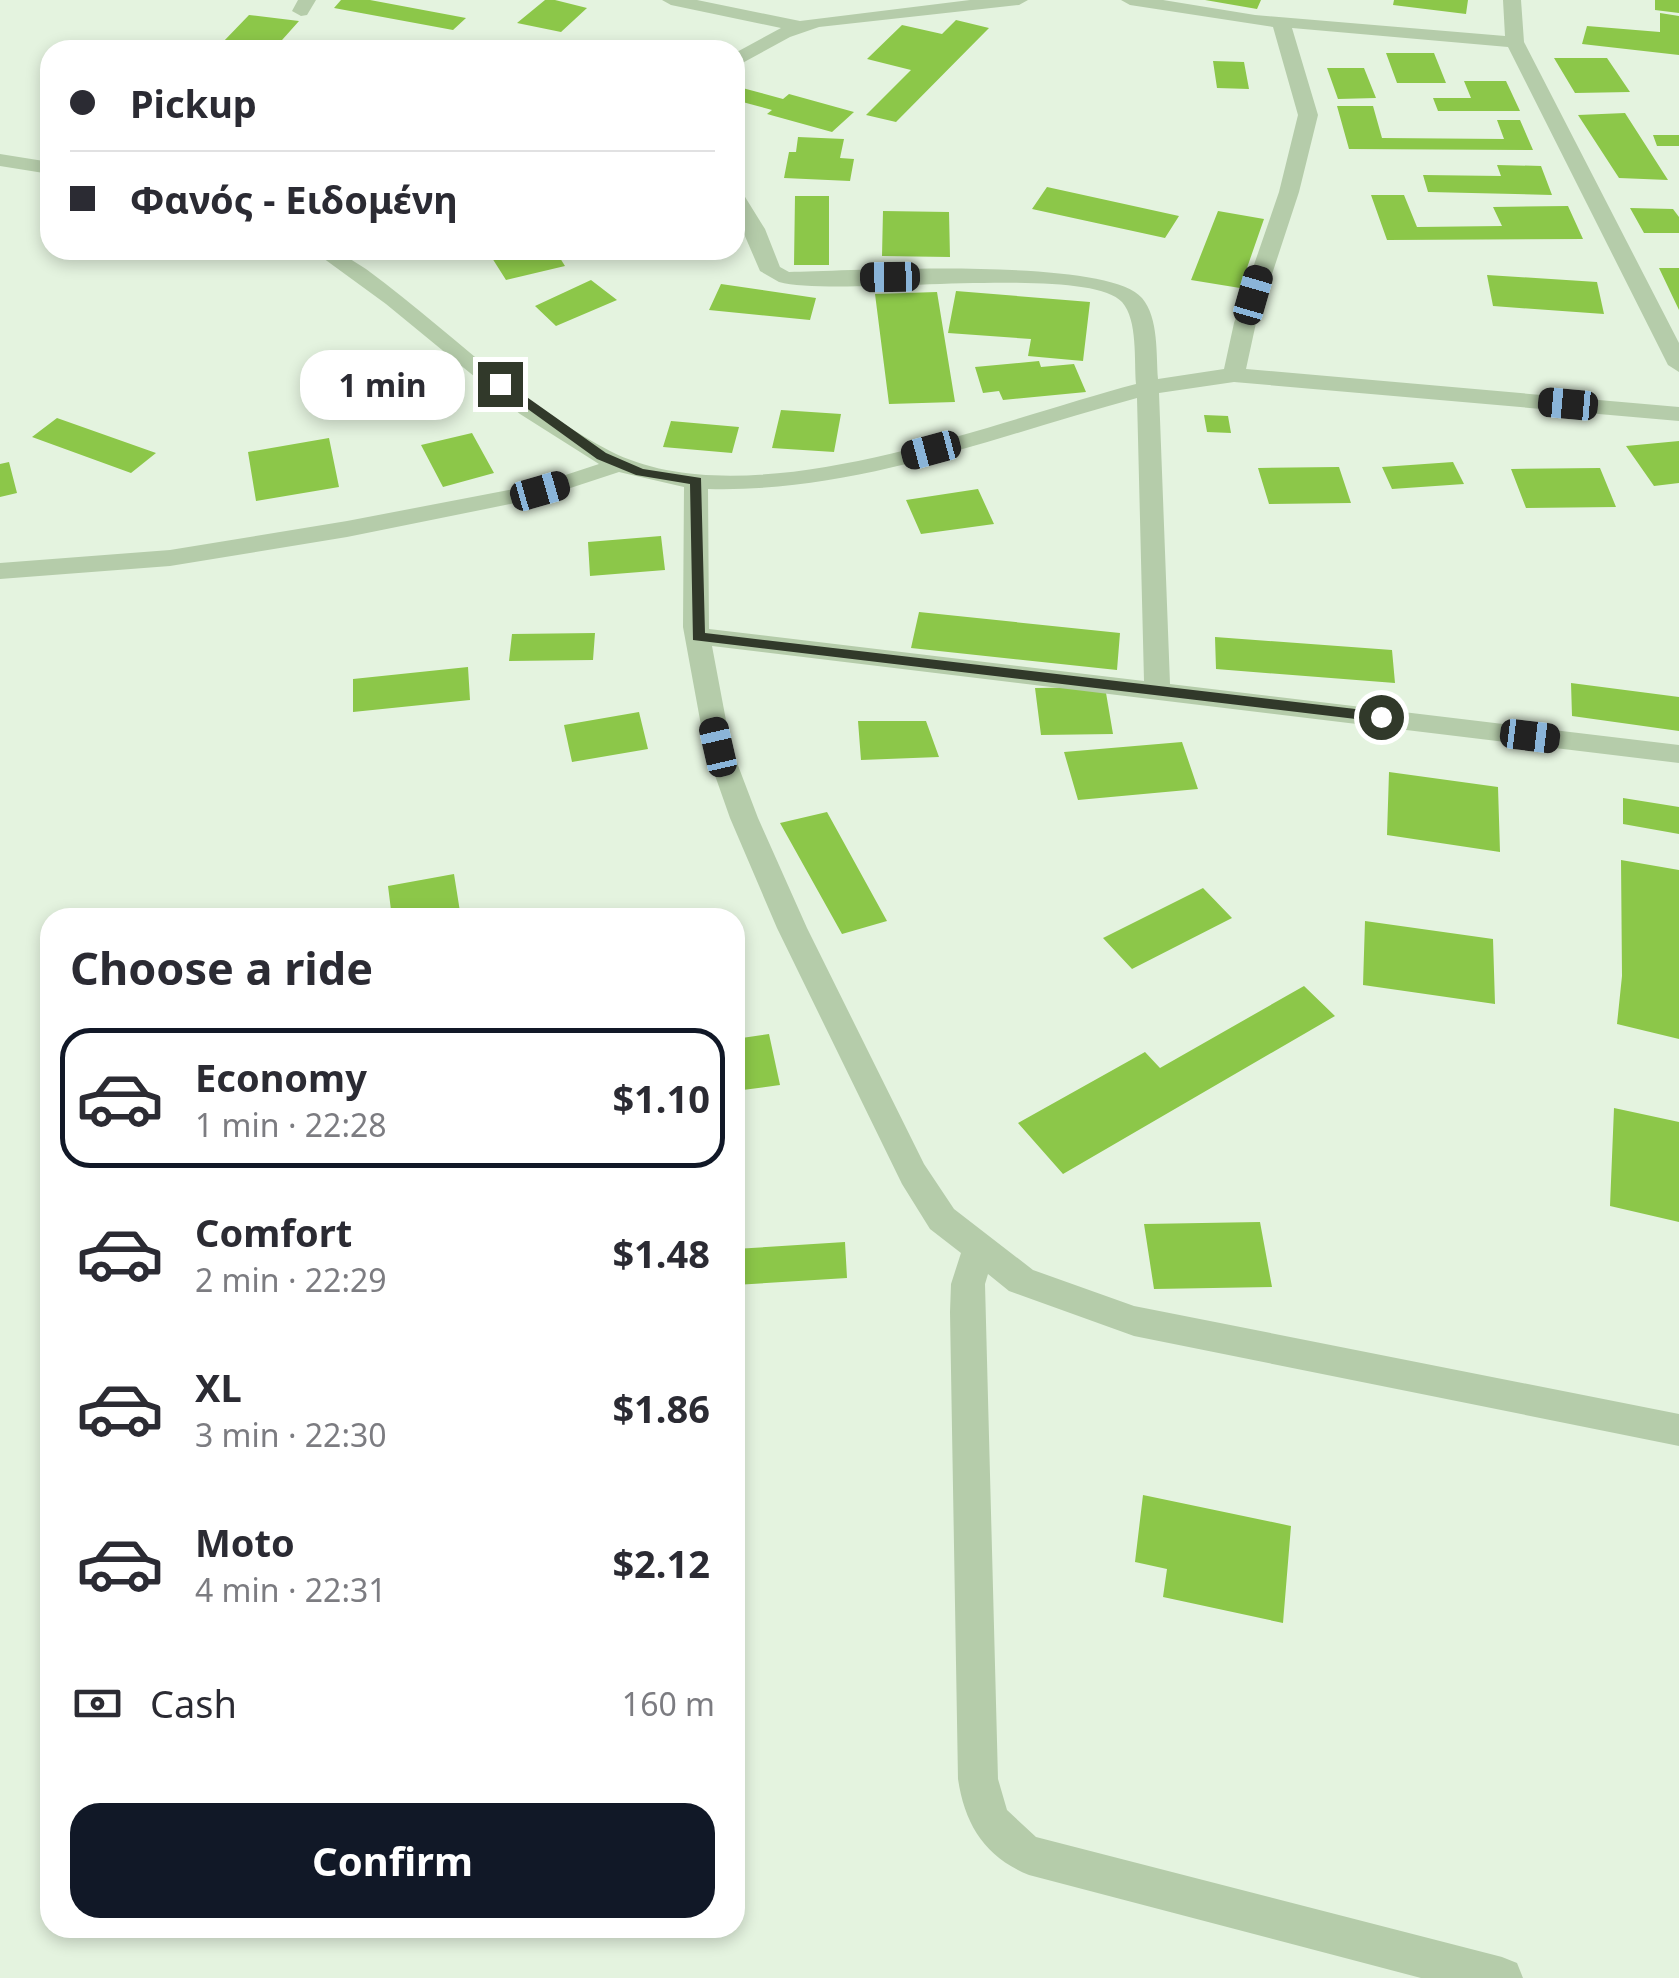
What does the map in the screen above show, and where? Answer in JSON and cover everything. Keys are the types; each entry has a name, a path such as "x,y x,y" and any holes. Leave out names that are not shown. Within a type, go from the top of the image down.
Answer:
{"street":[{"path":"671,0 801,27"},
{"path":"745,56 801,27 841,18 1019,0"},
{"path":"1130,0 1281,23 1515,42"},
{"path":"1512,0 1515,42 1679,365"},
{"path":"1234,375 1245,323 1289,192 1308,115 1281,23"},
{"path":"0,160 40,166"},
{"path":"745,212 771,271 786,278 964,276 1082,281 1123,292 1135,303 1148,388 1157,689"},
{"path":"338,260 373,282 564,432 640,472 696,481 740,482 828,474 918,454 1199,377 1234,375 1679,414"},
{"path":"0,571 170,558 271,542 540,491 620,464"},
{"path":"696,481 698,636 718,747 792,928 914,1174 942,1219 978,1252 1021,1282 1134,1321 1679,1430"},
{"path":"698,636 1679,754"},
{"path":"978,1252 968,1284 966,1312 978,1779 982,1809 994,1830 1029,1855 1502,1978"}],"building":[{"path":"341,0 370,0 466,18 453,30 334,8"},
{"path":"545,0 587,8 561,32 517,23"},
{"path":"1205,0 1261,0 1257,9"},
{"path":"1394,0 1468,0 1466,14 1393,5"},
{"path":"1655,0 1679,0 1679,13 1655,10"},
{"path":"1660,13 1679,16 1679,55 1582,44 1587,26 1660,32"},
{"path":"249,15 299,21 282,40 225,40"},
{"path":"956,20 989,28 896,122 866,115 911,70 867,59 902,25 942,34"},
{"path":"1386,53 1434,53 1446,83 1397,83"},
{"path":"1554,58 1607,58 1630,92 1575,93"},
{"path":"1213,61 1244,62 1249,89 1217,88"},
{"path":"1327,68 1364,68 1376,98 1338,99"},
{"path":"1464,81 1506,81 1520,111 1438,111 1433,98 1471,98"},
{"path":"745,89 783,99 789,94 854,112 832,132 767,114 772,110 745,103"},
{"path":"1337,106 1373,106 1382,138 1504,139 1497,120 1520,120 1533,150 1349,149"},
{"path":"1625,113 1668,180 1619,178 1578,115"},
{"path":"1653,135 1679,135 1679,146 1657,146"},
{"path":"798,137 844,139 840,158 854,159 850,181 784,178 789,152 796,152"},
{"path":"1497,165 1541,166 1552,195 1428,192 1423,175 1501,176"},
{"path":"1047,187 1179,216 1165,238 1032,209"},
{"path":"1371,195 1404,195 1417,227 1502,226 1493,207 1568,206 1583,239 1387,240"},
{"path":"795,196 829,196 829,265 794,265"},
{"path":"1630,208 1673,209 1679,217 1679,233 1644,233"},
{"path":"883,211 949,212 950,257 882,256"},
{"path":"1218,211 1264,219 1240,288 1191,280"},
{"path":"493,260 561,260 565,266 506,280"},
{"path":"1659,268 1679,268 1679,310"},
{"path":"1487,275 1597,282 1604,314 1493,306"},
{"path":"591,280 617,300 556,326 535,306"},
{"path":"721,284 816,298 810,320 709,310"},
{"path":"956,291 1090,302 1083,361 1028,356 1031,339 948,333"},
{"path":"937,292 955,402 889,404 875,294"},
{"path":"1039,361 1041,367 1074,364 1086,392 1003,400 999,391 983,393 975,367"},
{"path":"781,410 841,414 834,452 772,448"},
{"path":"1204,415 1228,416 1231,433 1207,432"},
{"path":"57,418 156,453 131,473 32,437"},
{"path":"671,421 739,427 732,453 663,447"},
{"path":"472,433 494,473 443,487 421,445"},
{"path":"329,438 339,487 256,501 248,452"},
{"path":"1679,441 1679,483 1654,486 1626,446"},
{"path":"9,462 17,493 0,497 0,464"},
{"path":"1453,462 1464,484 1392,489 1382,467"},
{"path":"1339,467 1351,503 1269,504 1258,468"},
{"path":"1600,468 1616,507 1526,508 1511,469"},
{"path":"978,489 994,524 921,534 906,500"},
{"path":"661,536 665,570 590,576 588,542"},
{"path":"919,612 1120,633 1117,670 911,648"},
{"path":"595,633 593,660 509,661 512,634"},
{"path":"1215,637 1392,650 1395,683 1216,669"},
{"path":"468,667 470,700 353,712 353,679"},
{"path":"1571,683 1679,697 1679,731 1572,716"},
{"path":"1105,687 1113,734 1041,735 1035,688"},
{"path":"639,712 648,749 572,762 564,725"},
{"path":"858,721 926,721 939,757 861,760"},
{"path":"1182,742 1198,789 1078,800 1064,752"},
{"path":"1389,772 1498,787 1500,852 1387,835"},
{"path":"1623,798 1679,807 1679,834 1623,824"},
{"path":"827,812 887,921 842,934 780,823"},
{"path":"1621,860 1679,870 1679,1039 1617,1024 1622,976"},
{"path":"454,874 459,908 391,908 388,886"},
{"path":"1203,888 1232,918 1132,969 1103,938"},
{"path":"1365,921 1493,939 1495,1004 1363,985"},
{"path":"1304,986 1335,1016 1063,1174 1018,1123 1145,1052 1160,1068"},
{"path":"769,1034 780,1085 745,1090 745,1038"},
{"path":"1614,1108 1679,1122 1679,1222 1610,1206"},
{"path":"1260,1222 1272,1287 1154,1289 1144,1224"},
{"path":"845,1242 847,1278 745,1284 745,1248"},
{"path":"1143,1495 1291,1526 1283,1623 1163,1597 1167,1569 1135,1562"}],"route":[{"path":"500,384 602,456 640,472 696,481 698,636 1381,717"}]}
